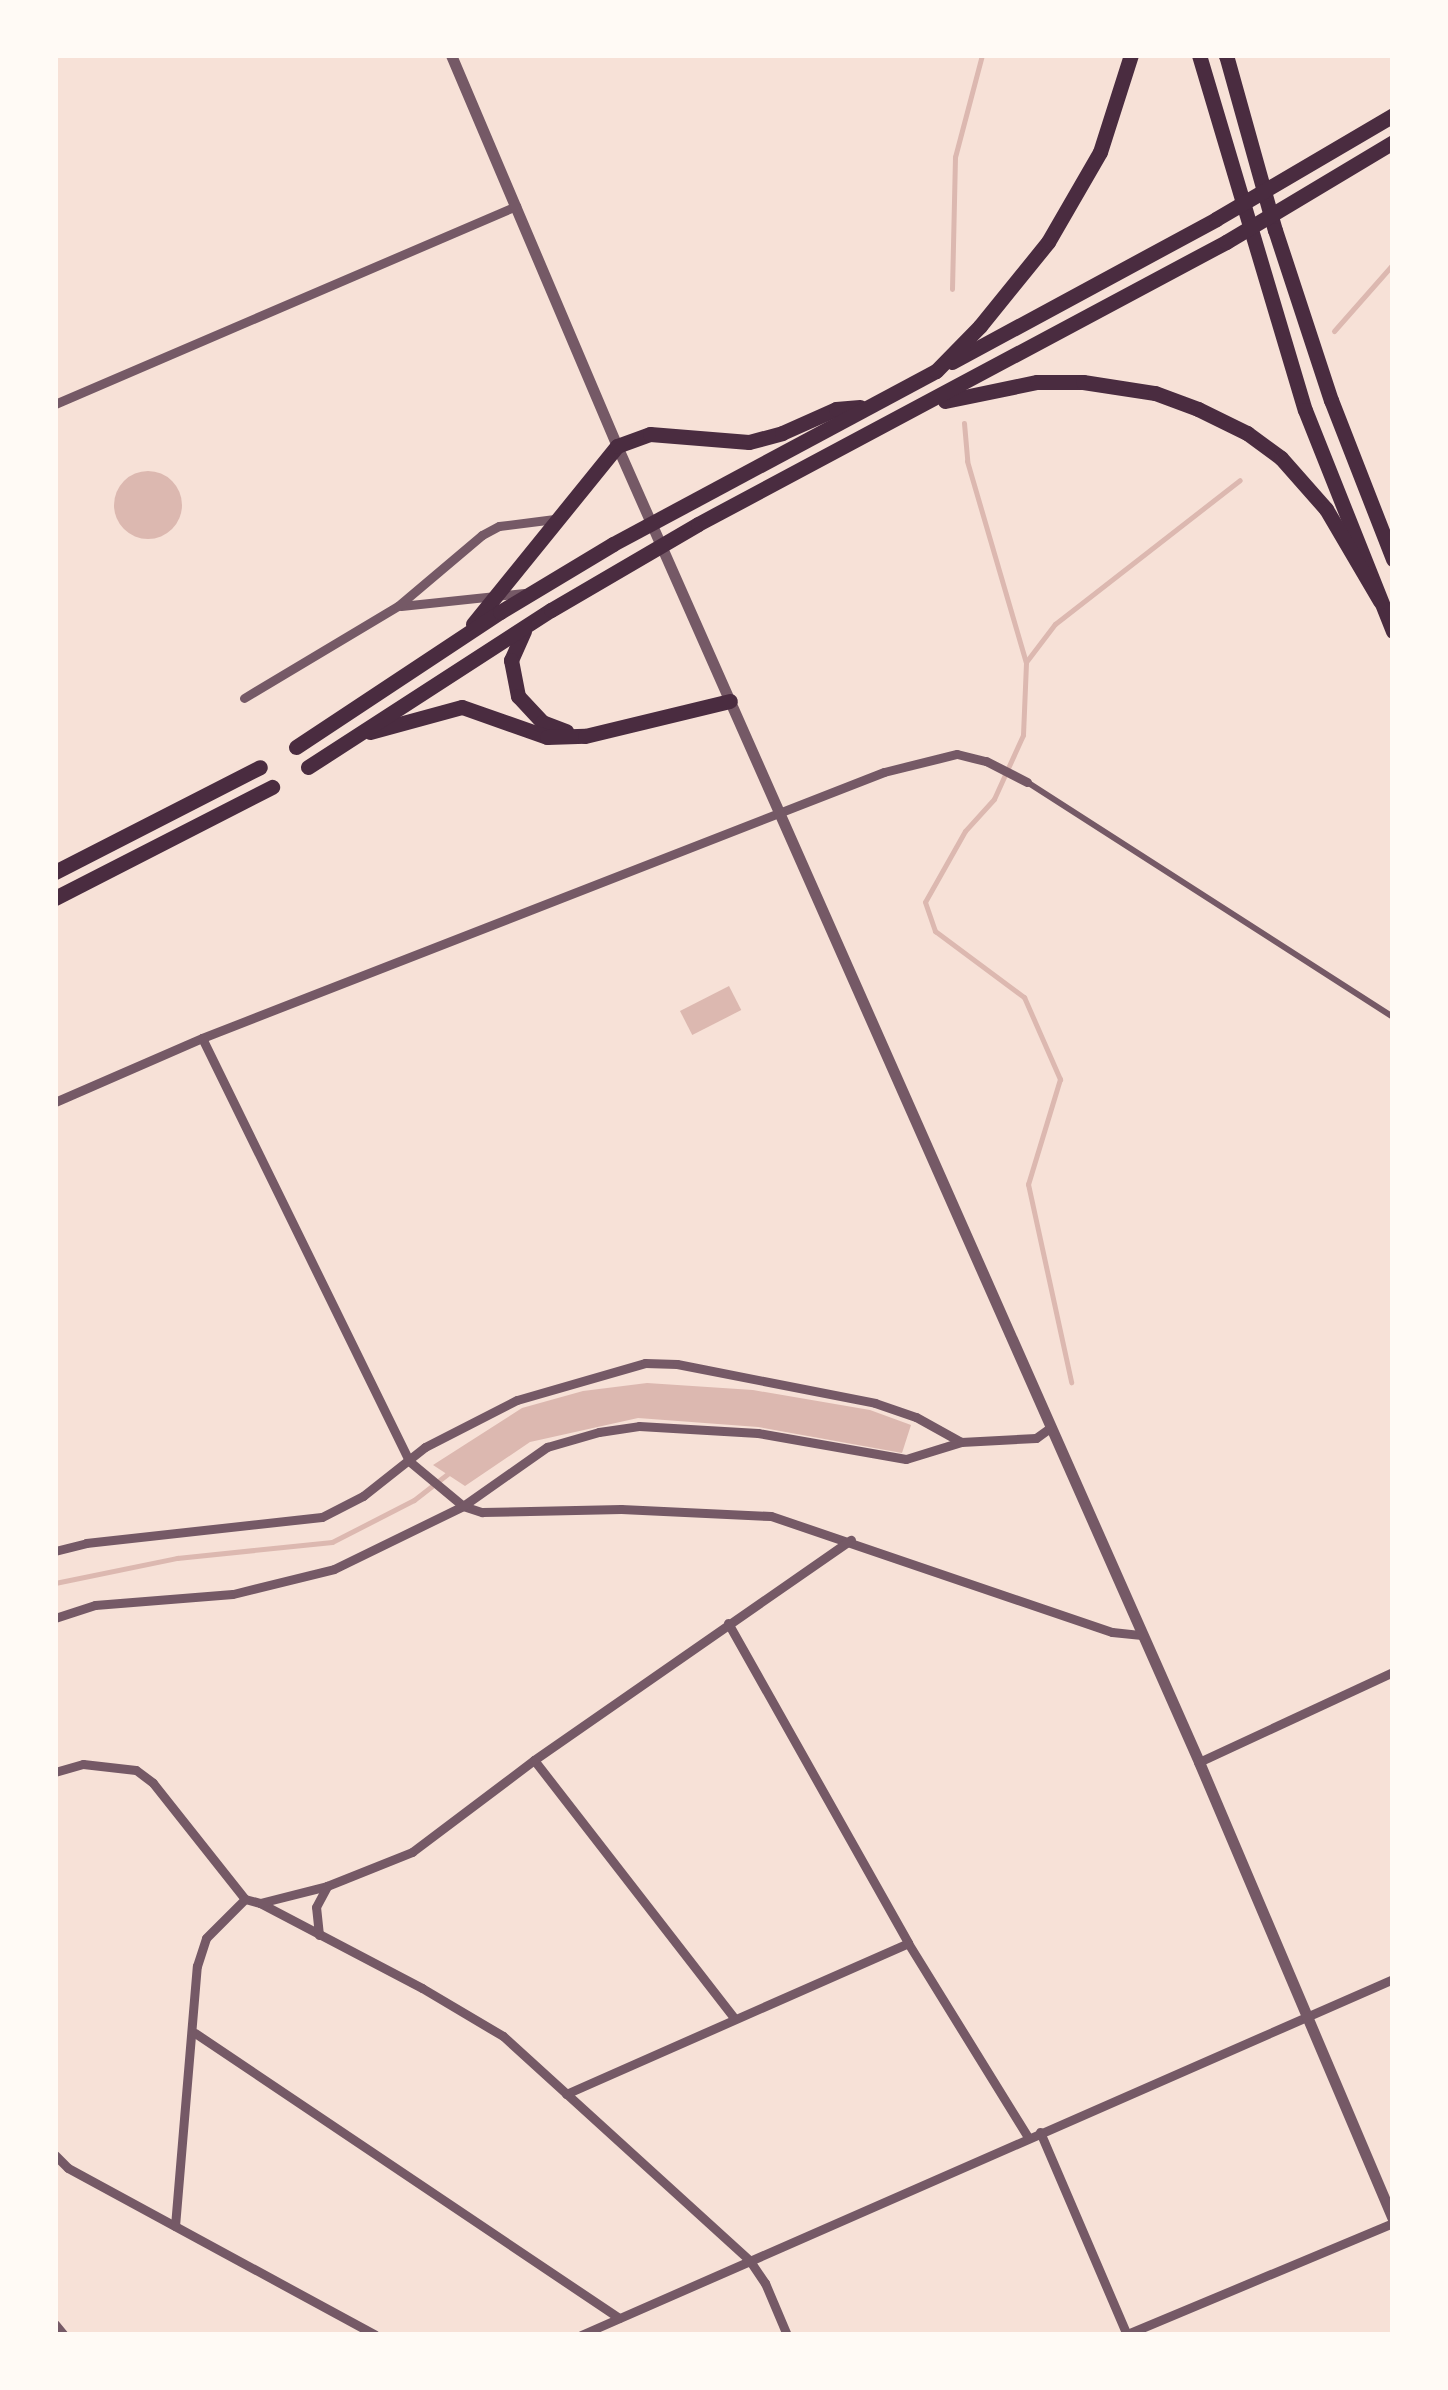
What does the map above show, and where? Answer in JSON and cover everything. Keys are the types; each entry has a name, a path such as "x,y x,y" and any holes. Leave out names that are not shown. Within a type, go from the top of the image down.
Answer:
{"main road":[{"path":"936,371 980,326 1048,242 1100,152 1131,55"},
{"path":"1199,55 1250,240 1305,410 1393,631"},
{"path":"1226,55 1275,230 1331,400 1393,559"},
{"path":"296,747 532,592 686,501 1216,219 1393,115"},
{"path":"308,767 552,610 698,524 1226,242 1393,142"},
{"path":"917,409 1037,382 1122,386 1198,408 1247,433 1281,458 1326,508 1380,600"},
{"path":"465,635 617,446 650,434 749,442 782,433 836,409 869,406"},
{"path":"552,610 520,634 511,677 527,711 542,722 585,736"},
{"path":"356,736 462,707 547,737 585,736 730,702"},
{"path":"55,872 260,766"},
{"path":"55,898 272,788"}],"street":[{"path":"451,55 617,446 1200,1762 1308,2016 1387,2185 1393,2221 1126,2335 1040,2132"},
{"path":"55,404 516,206"},
{"path":"244,698 398,606 482,535 499,526 555,519"},
{"path":"398,606 532,592"},
{"path":"55,1102 202,1038 778,812 921,760 957,754 986,761 1027,782 1393,1018"},
{"path":"202,1038 409,1461 463,1506 482,1512 771,1516 851,1540 1112,1632 1142,1635"},
{"path":"55,1551 86,1543 322,1517 363,1496 426,1447 517,1400 599,1374 659,1362 874,1403 916,1417 961,1442"},
{"path":"55,1618 95,1605 233,1594 334,1569 463,1506 548,1447 568,1438 639,1426 758,1433 906,1460 961,1442 1036,1438 1051,1428"},
{"path":"260,1903 327,1886 412,1852 534,1760 851,1540"},
{"path":"728,1623 908,1942 1028,2137"},
{"path":"1200,1762 1393,1672"},
{"path":"534,1760 734,2017"},
{"path":"55,1772 84,1764 136,1770 153,1783 246,1899 260,1903 503,2036 750,2262 765,2283 787,2335"},
{"path":"320,1935 316,1908 327,1886"},
{"path":"175,2226 195,2033 197,1966 206,1938 246,1899"},
{"path":"566,2094 908,1942"},
{"path":"581,2335 1393,1978"},
{"path":"195,2033 619,2318"},
{"path":"55,2155 68,2168 375,2335"},
{"path":"55,2169 68,2168"},
{"path":"55,2324 64,2335"}],"shaded area":[{"path":"148,471 172,481 182,505 172,529 148,539 124,529 114,505 124,481"},
{"path":"729,986 741,1010 692,1035 680,1011"},
{"path":"647,1383 753,1390 870,1410 911,1425 902,1453 758,1427 638,1418 530,1442 465,1486 433,1465 522,1408 583,1391"}],"waterway":[{"path":"952,289 955,157 982,55"},
{"path":"1334,331 1393,264"},
{"path":"964,423 967,461 1026,663 1023,735 994,799 965,831 925,902 935,931 1024,997 1060,1079 1028,1184 1071,1382"},
{"path":"1026,662 1055,624 1240,480"},
{"path":"55,1583 177,1558 332,1542 414,1500 450,1472"}]}
